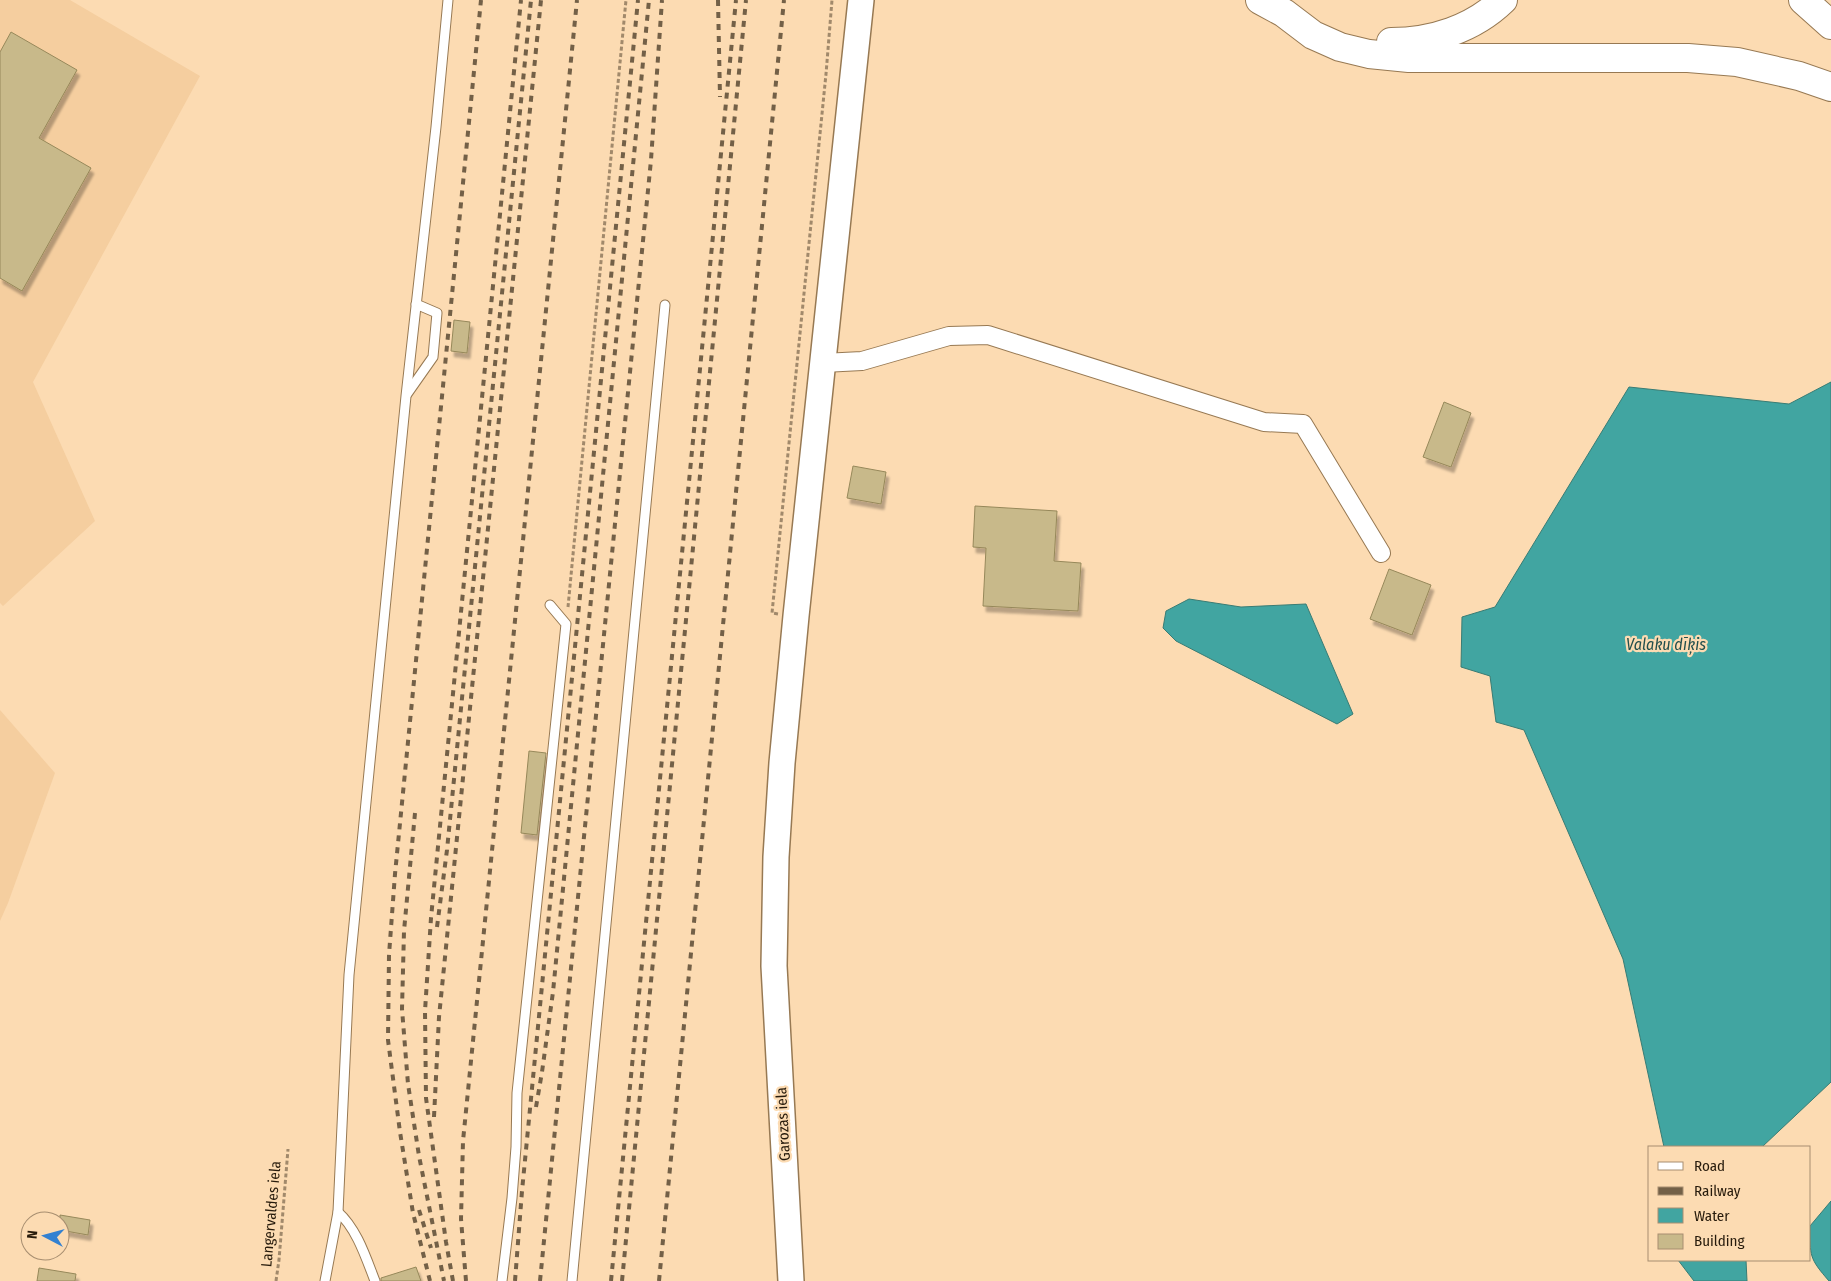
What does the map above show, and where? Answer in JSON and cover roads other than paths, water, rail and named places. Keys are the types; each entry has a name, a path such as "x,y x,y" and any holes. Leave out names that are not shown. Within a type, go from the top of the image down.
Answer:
{"highway":[{"path":"1260,0 1284,13 1313,34 1340,47 1369,54 1409,58 1688,58 1737,62 1800,76 1831,87"},
{"path":"1284,13 1347,36 1380,42 1410,42 1445,35 1471,24 1493,10 1503,0"},
{"path":"1803,0 1831,25"}],"main road":[{"name":"Garozas iela","path":"791,1281 774,966 776,857 782,763 861,0"}],"street":[{"path":"823,363 862,361 949,336 988,335 1264,422 1303,424 1381,554"}],"lane":[{"path":"325,1281 338,1212 349,975 406,396 448,0"},
{"path":"406,396 433,357 436,313 416,304"},
{"path":"572,1281 665,305"},
{"path":"502,1281 512,1198 518,1093 566,624 550,605"},
{"path":"338,1212 362,1246 375,1281"}],"water":[{"name":"Valaku dīķis","path":"1831,382 1831,1082 1763,1146 1664,1146 1623,959 1524,730 1496,722 1490,676 1461,667 1462,617 1495,607 1629,387 1789,404"},
{"path":"1189,599 1241,607 1306,604 1353,714 1337,724 1176,641 1163,628 1166,611"},
{"path":"1831,1201 1831,1281 1818,1267 1812,1256 1811,1225"},
{"path":"1679,1261 1746,1261 1747,1281 1694,1281"}],"railway":[{"path":"430,1281 413,1213 388,1040 389,955 395,874 481,0"},
{"path":"453,1281 426,1098 425,1011 431,918 521,0"},
{"path":"437,927 447,850 531,0"},
{"path":"434,1117 439,1017 541,0"},
{"path":"466,1281 461,1219 463,1141 577,0"},
{"path":"515,1281 522,1191 638,0"},
{"path":"536,1107 553,992 649,0"},
{"path":"540,1281 651,160 662,0"},
{"path":"718,0 720,97"},
{"path":"611,1281 736,0"},
{"path":"622,1281 746,0"},
{"path":"659,1281 784,0"},
{"path":"415,813 404,931 402,1009 408,1084 419,1156 444,1281"},
{"path":"419,1210 431,1248"}]}
